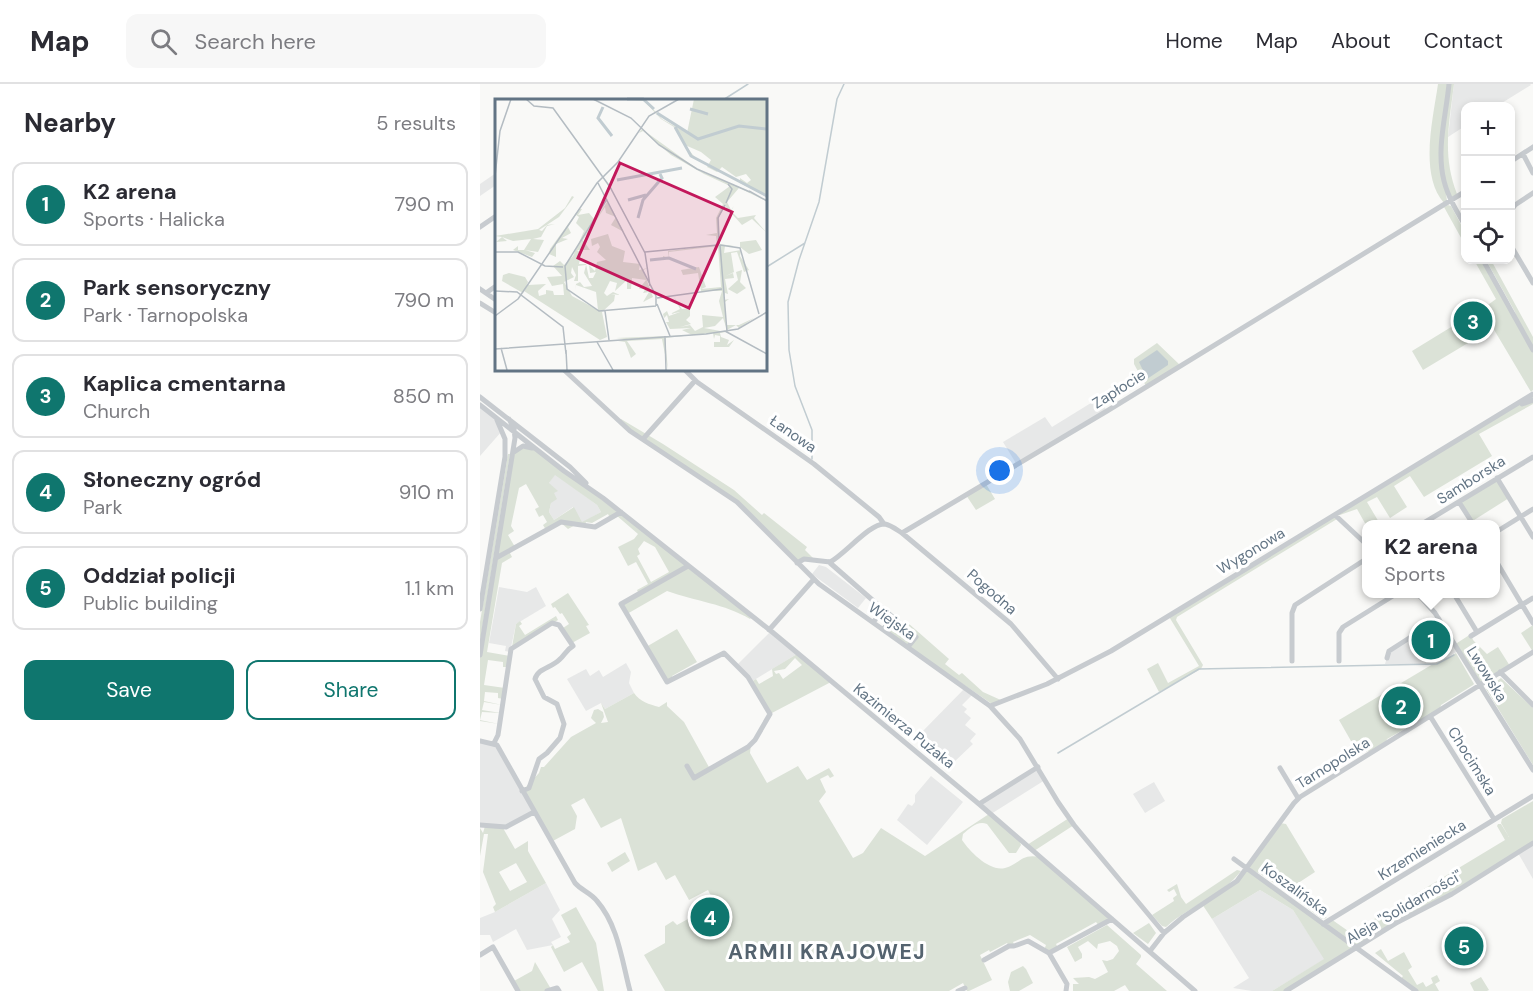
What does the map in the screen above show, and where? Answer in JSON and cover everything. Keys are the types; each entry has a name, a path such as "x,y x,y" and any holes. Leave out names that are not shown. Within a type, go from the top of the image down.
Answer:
{"street":[{"path":"1449,84 1441,153 1443,177 1451,200 1461,218"},
{"path":"1515,159 1533,147"},
{"path":"1523,154 1533,173"},
{"path":"1512,210 1533,193"},
{"name":"Zapłocie","path":"902,533 1107,411 1461,194"},
{"path":"480,227 495,217"},
{"path":"1515,252 1533,282"},
{"path":"1486,264 1533,350"},
{"path":"486,293 495,287"},
{"path":"480,289 495,299"},
{"path":"480,303 495,312"},
{"path":"1525,336 1533,357"},
{"name":"Wiejska","path":"564,370 625,427 737,502 814,579 990,706 1020,739 1074,825 1164,933"},
{"name":"Łanowa","path":"685,370 698,382 814,464 879,517 884,524"},
{"path":"643,439 693,383"},
{"name":"Kazimierza Pużaka","path":"480,397 570,467 591,488 769,630 979,804 1195,991"},
{"name":"Wygonowa","path":"990,706 1058,679 1113,650 1533,397"},
{"name":"Kazimierza Pużaka","path":"480,405 564,471 591,488"},
{"path":"480,609 508,458 504,435 494,416"},
{"path":"509,419 516,435"},
{"path":"516,435 533,439"},
{"path":"480,655 498,544 509,444 516,435"},
{"path":"508,458 515,450 523,446 540,452"},
{"name":"Samborska","path":"1430,520 1533,456"},
{"path":"1497,478 1533,537"},
{"path":"1459,502 1470,520"},
{"path":"1500,530 1533,509"},
{"path":"496,558 561,522 595,527 621,512"},
{"path":"1335,515 1362,540"},
{"path":"829,562 873,528 884,524 902,533"},
{"name":"Pogodna","path":"902,533 1011,624 1058,679"},
{"path":"498,544 508,551"},
{"path":"797,563 804,559 829,562 916,637 908,647"},
{"path":"1292,661 1292,612 1295,605 1362,562"},
{"path":"687,766 694,778 748,747 755,740 770,714 748,677 724,653 669,683 637,633 621,604 688,566"},
{"path":"1500,568 1533,623"},
{"path":"769,630 814,579"},
{"path":"1339,661 1339,633 1343,627 1390,598"},
{"name":"Lwowska","path":"1422,598 1439,619 1533,770"},
{"path":"1456,598 1477,632"},
{"path":"1471,636 1533,598"},
{"path":"877,604 882,610 884,630"},
{"path":"873,622 884,618 895,619"},
{"path":"1387,658 1389,651 1439,619"},
{"path":"494,743 498,736 511,649 552,623 559,625 573,646 566,650 559,660 536,674 535,679 544,697 558,706 563,728 558,740 540,758 529,788 522,791"},
{"name":"Tarnopolska","path":"1150,951 1164,933 1191,911 1230,887 1247,869 1299,798 1533,652"},
{"path":"1500,672 1533,705"},
{"name":"Chocimska","path":"1430,716 1494,819"},
{"path":"480,741 494,743"},
{"path":"494,743 575,883 597,900 614,929 630,991"},
{"path":"979,804 1038,767"},
{"path":"1280,768 1299,798"},
{"name":"Krzemieniecka","path":"1323,924 1533,796"},
{"path":"480,825 506,827 534,812"},
{"name":"Aleja \"Solidarności\"","path":"1286,991 1405,918 1452,894 1533,843"},
{"name":"Koszalińska","path":"1234,858 1416,991"},
{"path":"1050,953 1112,919"},
{"path":"984,960 1009,946 1025,941 1050,953 1066,984 1066,991"},
{"path":"480,955 493,947 518,991"},
{"path":"547,991 557,988 559,991"},
{"path":"958,991 964,988"}],"shaded area":[{"path":"1438,84 1454,84 1448,153 1452,180 1457,194 1453,197 1446,193 1447,201 1444,203 1436,191 1430,162 1431,129"},
{"path":"1454,84 1531,85 1503,102 1461,102 1461,129 1448,137"},
{"path":"495,174 495,186 480,196 480,184"},
{"path":"1451,206 1461,225 1461,238 1444,207"},
{"path":"1476,264 1483,264 1516,317 1488,264 1493,264 1533,337 1533,390 1531,392 1493,328 1423,370 1412,351 1474,313 1482,327 1493,321 1485,307 1496,299"},
{"path":"1157,343 1180,365 1146,386 1134,364 1134,359"},
{"path":"1157,350 1168,361 1168,365 1147,379 1139,362"},
{"path":"1533,394 1533,404 1479,434 1492,456 1424,497 1410,476 1394,486 1407,507 1390,518 1377,497 1367,502 1378,520 1363,520 1357,509 1337,516 1337,519 1177,617 1176,620 1203,665 1201,669 1159,692 1147,669 1158,663 1168,683 1199,666 1168,615"},
{"path":"1099,398 1107,411 1017,465 1003,442 1045,417 1052,427"},
{"path":"480,405 494,416 502,431 480,456"},
{"path":"621,419 734,490 762,515 764,513 807,547 805,550 813,558 797,563 752,515 619,421"},
{"path":"530,447 574,478 752,617 750,619 720,606 667,591 627,614 621,604 639,594 637,590 648,584 636,562 628,566 618,547 634,539 638,534 616,515 610,518 608,514 592,523 586,522 585,526 577,524 568,529 560,522 546,530 543,525 547,522 543,515 539,517 535,509 539,507 526,484 519,488 511,526 514,531 508,535 515,547 509,551 512,557 502,563 487,652 510,656 508,667 503,667 503,662 488,660 484,685 505,688 503,699 498,698 498,693 485,692 484,701 502,705 484,702 482,710 501,713 482,712 480,720 480,655 515,450","holes":["555,475 597,505 601,512 582,522 574,507 554,520 549,512 551,503 557,499 554,493 558,491 549,483","644,541 655,547 669,572 651,582 637,556 640,554 638,549"]},
{"path":"508,454 510,454 480,642 480,622"},
{"path":"555,474 597,505 601,512 582,523 573,507 554,520 549,512 551,503 549,483"},
{"path":"1497,478 1509,498 1474,520 1470,520 1459,502"},
{"path":"986,484 995,499 976,510 966,495"},
{"path":"819,565 826,567 866,598 858,608 812,574"},
{"path":"499,587 527,592 536,587 546,606 516,624 510,652 505,651 506,646 489,643"},
{"path":"568,593 589,625 586,626 590,633 572,643 563,628 569,624 562,613 560,614 551,604"},
{"path":"556,616 558,620 512,647 516,624 520,621 522,624 519,626 525,635"},
{"path":"890,619 895,619 905,627 908,623 949,659 945,664 959,675 962,673 983,692 1003,701 992,704 887,632"},
{"path":"1439,619 1458,651 1437,664 1385,664 1389,651"},
{"path":"1533,625 1533,652 1521,633"},
{"path":"677,629 697,662 672,676 673,680 669,683 646,647"},
{"path":"771,631 797,654 751,682 737,665"},
{"path":"1471,634 1473,640 1487,654 1498,647 1510,666 1480,686 1455,646"},
{"path":"1456,653 1474,684 1441,705 1440,709 1387,739 1370,753 1368,751 1359,755 1339,720 1433,664 1442,662"},
{"path":"797,654 831,682 770,714 751,682 756,679 759,684 773,676 772,669","holes":["795,658 802,665 783,679 779,673 776,674 774,671 785,669"]},
{"path":"626,663 631,672 629,683 634,693 605,709 601,703 586,711 567,679 586,669 590,676 599,670 603,677"},
{"path":"1501,678 1533,708 1533,765 1486,689"},
{"path":"966,687 974,693 962,705 967,709 964,712 971,718 965,725 976,734 970,741 973,744 953,763 919,735"},
{"path":"634,693 642,701 659,707 667,702 667,706 684,722 710,769 751,744 750,753 767,783 798,766 807,780 829,768 834,776 830,778 828,775 820,779 826,792 819,801 853,858 863,853 881,828 925,856 989,814 1018,837 1021,845 1016,853 1009,853 987,824 980,823 963,834 962,840 975,855 987,864 999,868 1010,866 1029,856 1040,857 1112,919 1099,926 1096,922 1056,944 1058,948 1049,953 1044,950 1046,945 1030,935 1013,942 1015,946 1009,946 1007,943 990,952 989,950 980,955 992,980 969,991 963,983 949,991 665,991 644,955 665,943 665,926 673,921 677,925 715,904 708,890 689,900 675,875 666,880 656,862 638,871 621,818 601,828 584,798 571,805 577,816 575,829 551,842 522,791 539,773 541,767 544,767 571,737 596,723 591,718 594,710 598,709 603,712 604,717 601,723 608,722 601,703 605,709"},
{"path":"480,741 494,743 534,812 511,825 480,825"},
{"path":"1038,767 1045,780 991,814 979,804"},
{"path":"931,776 963,802 927,845 897,820 908,804 912,806 915,802 915,795"},
{"path":"1154,782 1165,801 1145,813 1133,794"},
{"path":"1533,801 1533,843 1286,991 1272,991 1324,959 1293,910 1260,890 1212,919 1202,904 1230,887 1280,823 1286,824 1315,872 1286,891 1259,873 1264,869 1258,873 1250,870 1325,924 1331,919 1351,933 1505,840 1498,824 1501,824 1509,837 1501,823 1502,819"},
{"path":"1069,818 1074,825 1034,851 1027,845"},
{"path":"485,826 503,828 515,849 528,841 528,851 546,883 495,912 493,907 496,904 483,872 488,834 484,834 480,856 480,828 483,833","holes":["516,863 527,882 510,891 499,872"]},
{"path":"1533,843 1533,879 1518,853"},
{"path":"625,852 630,861 612,872 607,863"},
{"path":"1237,870 1241,871 1233,880 1166,927 1162,926 1152,915 1174,901 1173,898 1177,895 1174,889 1169,892 1167,890 1177,884 1186,904"},
{"path":"546,883 560,910 552,919 561,937 551,942 553,945 527,950 516,929 493,942 490,935 480,935 480,918"},
{"path":"1260,890 1293,910 1325,959 1272,991 1233,988 1249,978 1212,919"},
{"path":"1290,891 1327,918 1322,919 1288,893"},
{"path":"576,907 596,943 604,991 598,991 582,962 564,972 551,947 553,945 555,949 570,942 567,937 571,934 561,915"},
{"path":"1149,923 1156,933 1148,944 1133,933"},
{"path":"1107,925 1141,955 1136,964 1167,991 1129,991 1125,985 1114,991 1073,991 1073,984 1079,984 1073,978 1095,979 1108,972 1102,960 1113,959 1119,951 1117,946 1110,941 1098,944 1097,949 1088,941 1078,947 1082,958 1075,962 1067,947"},
{"path":"1381,949 1388,961 1404,952 1412,967 1408,970 1417,985 1423,982 1426,987 1433,983 1431,978 1437,975 1440,981 1435,984 1439,991 1416,991 1400,980 1403,976 1375,953"},
{"path":"535,962 551,989 519,991 514,981 532,971"},
{"path":"1023,966 1033,983 1019,991 1010,991 1008,982 1011,972"},
{"path":"1481,977 1489,990 1474,991 1470,983"}],"waterway":[{"path":"725,99 748,84"},
{"path":"812,459 812,430 795,386 789,350 788,302 799,260 819,202 837,99 844,84"},
{"path":"766,267 805,243"},
{"path":"1058,753 1199,669 1437,664 1454,655"}],"place":[{"name":"Kaplica cmentarna","path":"1473,321"},
{"name":"K2 arena","path":"1431,640"},
{"name":"Park sensoryczny","path":"1401,706"},
{"name":"Słoneczny ogród","path":"710,917"},
{"name":"Oddział policji","path":"1464,946"}],"district":[{"name":"ARMII KRAJOWEJ","path":"827,952"}]}
